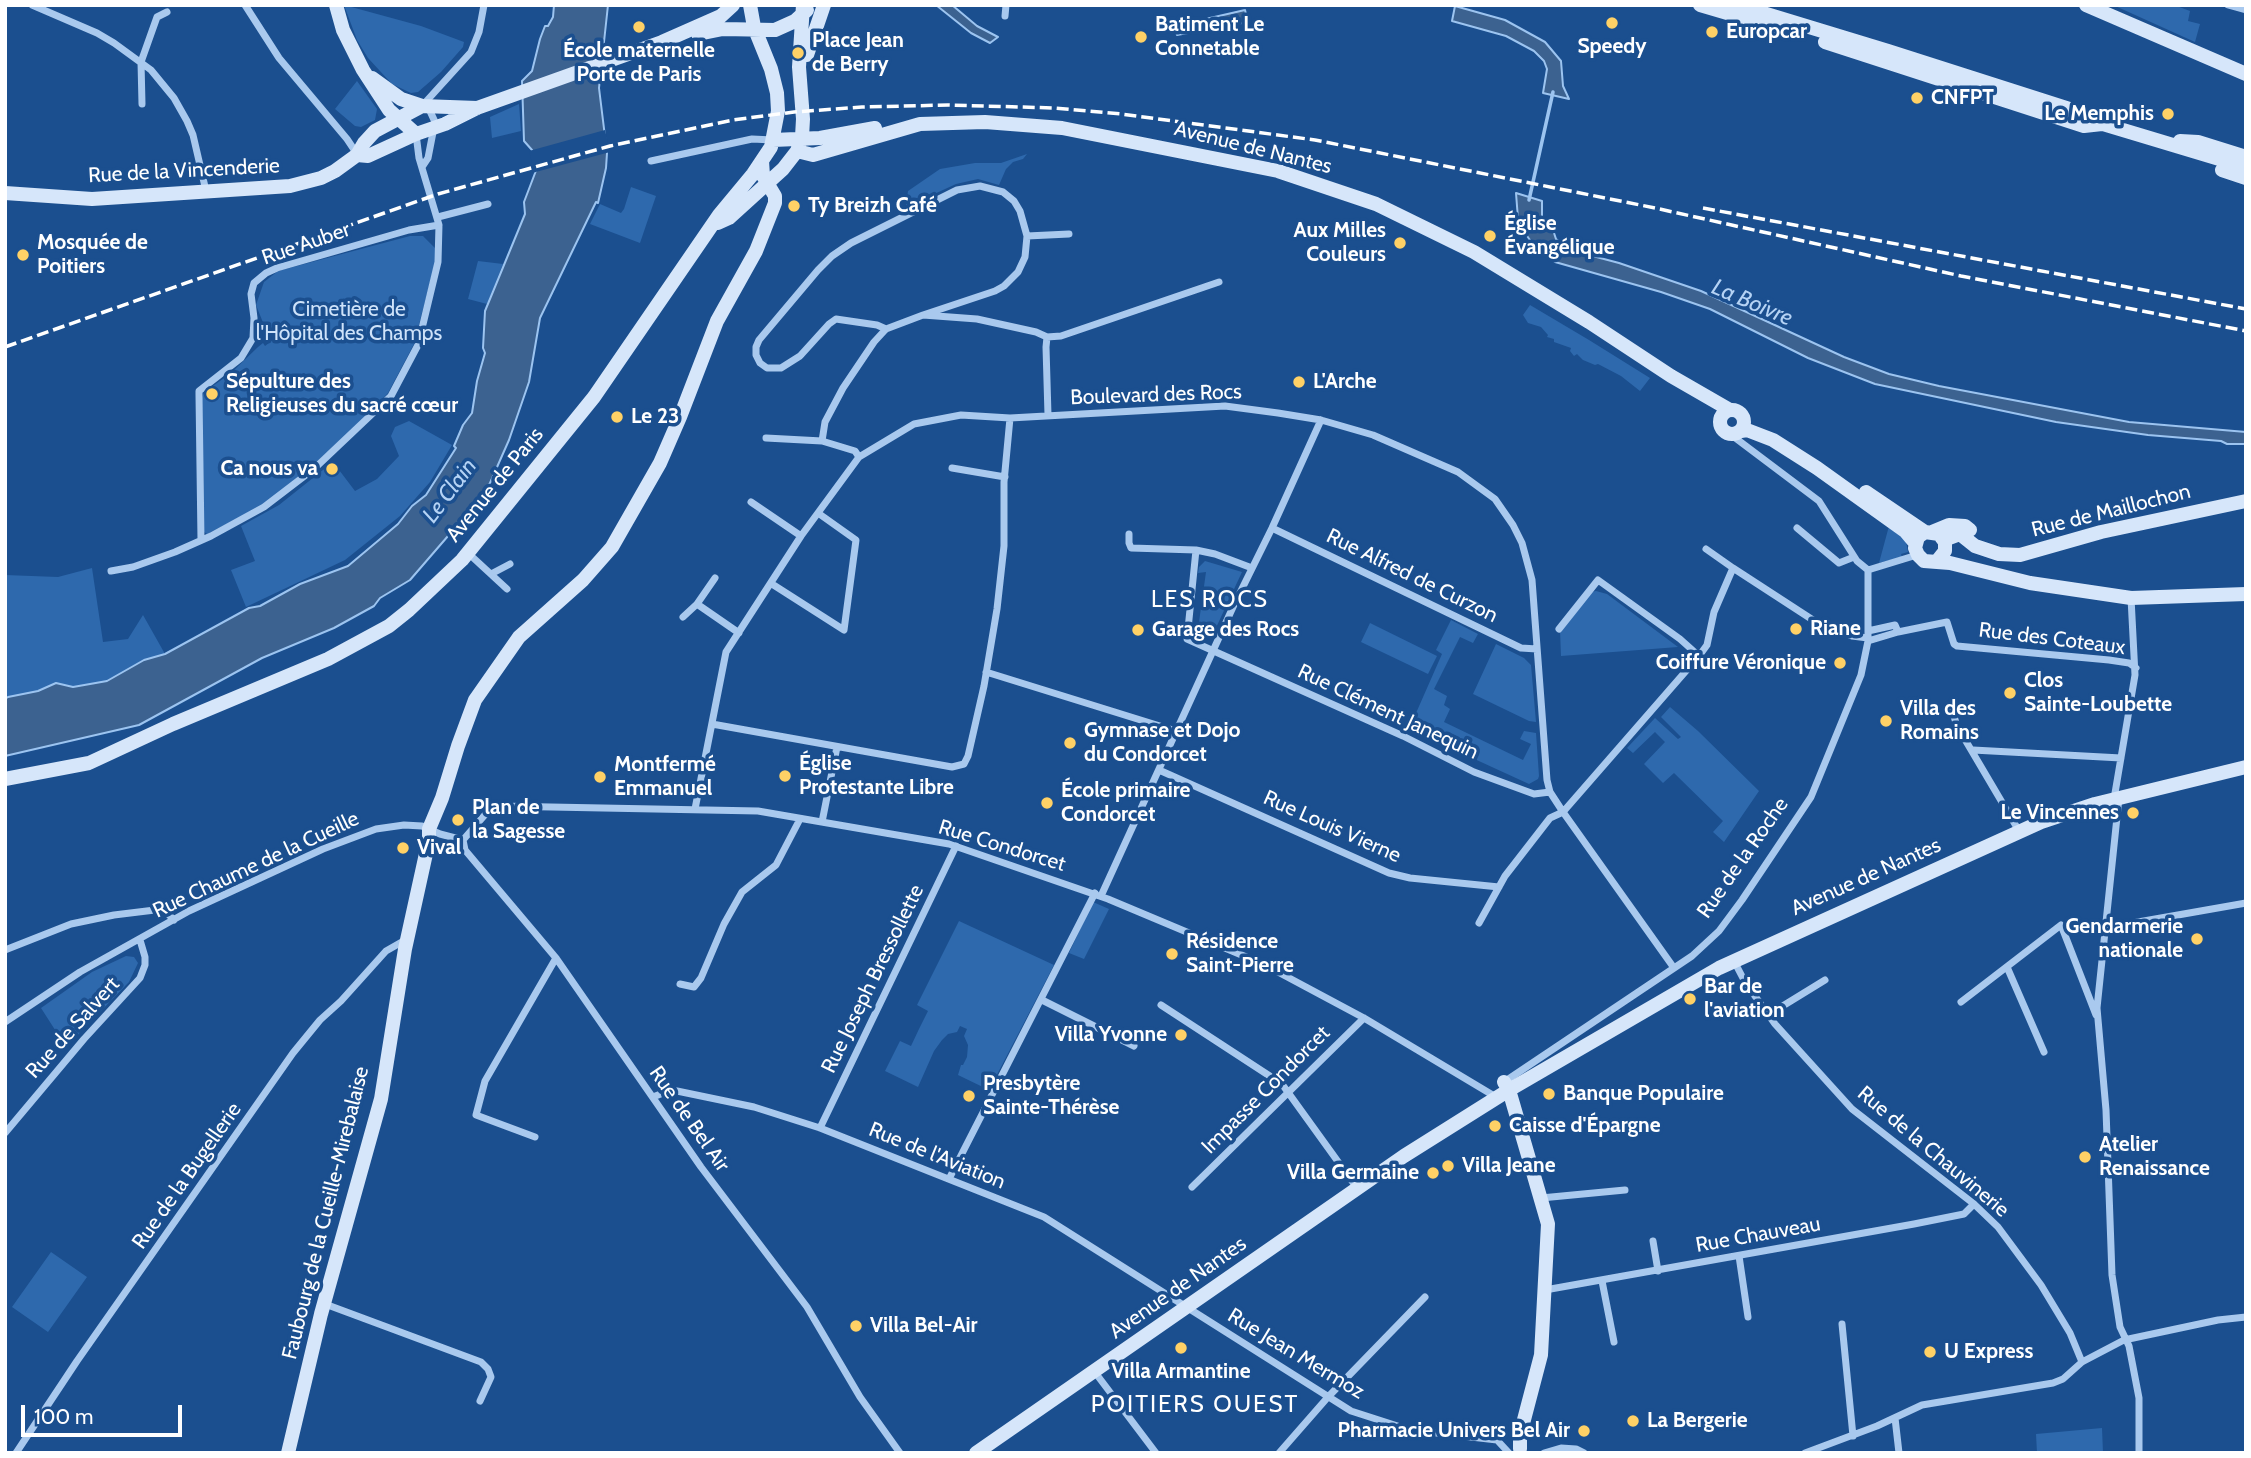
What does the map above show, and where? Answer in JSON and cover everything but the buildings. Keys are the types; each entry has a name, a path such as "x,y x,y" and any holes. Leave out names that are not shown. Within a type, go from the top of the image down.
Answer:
{"main road":[{"path":"335,5 348,42 363,70 396,118 416,134"},
{"path":"363,70 401,99 422,106 477,108 662,42 721,16 733,5"},
{"path":"750,5 756,31"},
{"path":"799,80 824,5"},
{"path":"1700,5 1857,52 2084,126 2104,124"},
{"path":"1737,5 2085,114 2104,124 2154,140 2246,167"},
{"path":"2087,5 2246,74"},
{"path":"662,42 723,29 770,31 783,27 806,8"},
{"path":"773,140 796,142 803,119 799,80 806,8"},
{"name":"Avenue de Paris","path":"5,779 89,763 173,724 328,659 389,626 468,552 594,397 654,307 714,226 719,215 762,161 773,140 778,111 775,85 756,31"},
{"name":"Rue de la Vincenderie","path":"5,193 92,199 301,184 335,171 357,155 369,136 396,118 422,106"},
{"name":"Rue de la Vincenderie","path":"357,155 368,156 477,108"},
{"name":"Avenue de Paris","path":"714,226 729,218 783,169 796,142 778,111"},
{"path":"803,119 834,134"},
{"name":"Avenue de Nantes","path":"796,142 813,155 904,127 934,122 959,121 1062,128 1233,161 1308,180 1376,204 1474,252 1671,376 1733,423 1773,440 1818,468 1860,488 1931,545 1980,570 2001,578 2131,598 2246,594"},
{"name":"Avenue de Nantes","path":"796,142 881,127 904,127"},
{"path":"2154,140 2198,142 2246,157"},
{"path":"2154,140 2181,157 2246,178"},
{"path":"762,161 761,172 767,183"},
{"name":"Faubourg de la Cueille-Mirebalaise","path":"288,1453 324,1303 381,1099 407,938 429,840 429,829 475,700 519,637 583,580 612,547 660,463 717,320 761,242 775,201 767,183"},
{"name":"Rue de Maillochon","path":"1931,545 1960,534 1975,546 1987,550 2013,555 2030,553 2101,531 2246,501"},
{"name":"Avenue de Nantes","path":"976,1453 1499,1090 1527,1080 1653,1004 1733,960 2041,822 2116,799 2246,767"},
{"path":"1499,1090 1548,1224 1541,1355 1518,1452"}],"street":[{"path":"32,5 97,33 151,70 182,110 193,135 206,192"},
{"path":"245,5 279,58 347,139 357,155"},
{"path":"422,167 428,158 434,116 422,106 471,52 479,32 484,5"},
{"path":"1005,16 1006,5"},
{"path":"2228,5 2246,10"},
{"path":"142,104 141,62 157,17 167,12"},
{"path":"111,571 133,567 201,540 264,507 287,492 391,396 418,345 438,262 438,221 422,167 416,134"},
{"path":"651,161 752,139 773,140"},
{"path":"821,441 825,422 843,388 864,355 887,329 1004,286 1023,264 1027,236 1020,211 1014,201 1003,192 980,186 968,187 946,194 851,243 832,256 759,340 756,355 760,363 767,368 781,368 800,356 836,318 887,329"},
{"name":"Rue Auber","path":"201,540 199,395 203,388 242,358 253,338 251,294 254,284 266,273 277,268 488,204"},
{"path":"1027,236 1069,234"},
{"path":"923,315 977,319 1036,332 1047,337 1061,336 1219,282"},
{"path":"1047,337 1048,415"},
{"name":"Boulevard des Rocs","path":"695,809 726,652 802,536 859,457 914,424 961,415 1010,418 1225,406 1321,420 1373,435 1465,477 1494,499 1513,525 1527,555 1532,580 1550,792 1674,968"},
{"path":"712,724 952,767 961,766 968,756 986,672 1004,546 1005,477 1010,418"},
{"path":"949,1179 1098,895 1321,420"},
{"path":"1733,423 1819,502 1854,557 1868,570 1931,545"},
{"path":"766,438 821,441 855,451 859,457"},
{"path":"952,468 1005,477"},
{"path":"751,502 802,536"},
{"path":"757,519 762,510"},
{"path":"772,584 844,630 856,540 818,513"},
{"name":"Rue Alfred de Curzon","path":"1272,528 1521,648 1537,649"},
{"path":"1797,528 1839,563 1854,557"},
{"path":"1129,534 1131,548 1196,550 1252,568"},
{"path":"1706,549 1816,622 1852,636 1868,637"},
{"name":"Rue Clément Janequin","path":"1196,550 1186,639 1403,736 1474,772 1534,794 1550,792"},
{"path":"468,552 507,589"},
{"path":"491,574 510,564"},
{"path":"1479,923 1499,887 1550,818 1563,812 1707,645 1714,612 1733,568"},
{"name":"Rue de la Roche","path":"1499,1090 1703,948 1719,931 1804,810 1817,784 1861,675 1868,637 1868,570"},
{"path":"682,617 697,604 715,578"},
{"path":"1559,629 1598,580 1680,639 1699,656"},
{"path":"2131,598 2133,659 2136,668 2116,799 2098,1008 2106,1111 2112,1275 2119,1327 2129,1346 2139,1398 2139,1453"},
{"path":"697,604 740,633"},
{"name":"Rue des Coteaux","path":"1868,637 1895,625 1898,632 1947,622 1957,646 2116,661 2129,663 2136,668"},
{"path":"986,672 1176,731"},
{"path":"1952,710 1955,723 2019,831"},
{"path":"822,822 837,747"},
{"path":"1973,750 2121,758"},
{"name":"Rue Louis Vierne","path":"1159,770 1390,873 1410,878 1499,887"},
{"name":"Rue Condorcet","path":"463,840 495,806 758,811 956,846 1098,895 1263,964 1499,1090"},
{"path":"680,984 694,987 701,978 741,892 776,865 800,819"},
{"name":"Rue Chaume de la Cueille","path":"5,1022 80,972 174,920 323,849 376,829 404,825 429,829"},
{"path":"429,829 463,840"},
{"name":"Rue de Bel Air","path":"463,840 465,850 556,958 717,1190 807,1307 860,1397 900,1453"},
{"name":"Rue Joseph Bressollette","path":"820,1128 956,846"},
{"path":"2104,928 2246,903"},
{"path":"5,950 71,924 114,915 163,909 174,920"},
{"path":"1961,1002 2061,925 2099,1021"},
{"name":"Rue de la Bugellerie","path":"16,1453 77,1361 293,1053 320,1020 386,951 407,938"},
{"name":"Rue de Salvert","path":"5,1133 75,1049 140,978 145,957 139,940"},
{"path":"535,1137 476,1115 485,1081 556,958"},
{"name":"Rue de la Chauvinerie","path":"1733,960 1768,1015 1821,1078 1852,1109 1973,1204 1998,1227 2040,1285 2070,1333 2082,1362"},
{"path":"2007,967 2044,1052"},
{"path":"1768,1015 1825,980"},
{"path":"1042,1000 1134,1046"},
{"path":"1161,1005 1283,1084 1357,1189"},
{"name":"Impasse Condorcet","path":"1192,1187 1364,1018"},
{"name":"Rue de l'Aviation","path":"653,1097 668,1091 677,1091 754,1107 820,1128 1044,1217 1187,1308"},
{"path":"1540,1198 1625,1190"},
{"name":"Rue Chauveau","path":"1544,1290 1964,1213 1973,1204"},
{"path":"1653,1241 1658,1271"},
{"path":"1739,1256 1748,1317"},
{"path":"1602,1281 1614,1342"},
{"path":"1279,1453 1328,1397 1425,1297"},
{"path":"324,1303 481,1362 491,1377 480,1401"},
{"name":"Rue Jean Mermoz","path":"1187,1308 1351,1411 1410,1430 1497,1440 1518,1452"},
{"path":"1805,1453 1853,1436 1922,1405 2053,1383 2067,1376 2082,1362 2124,1340 2218,1320 2246,1317"},
{"path":"1842,1324 1853,1436"},
{"path":"1094,1371 1156,1453"},
{"path":"1895,1418 1899,1453"},
{"path":"1544,1453 1561,1448 1576,1449 1584,1453"}],"green space":[{"path":"344,5 421,26 464,42 463,47 441,72 418,92 411,93 392,84 368,58 357,40"},
{"path":"2113,5 2174,5 2190,11 2188,21 2200,24 2195,42"},
{"path":"357,81 377,109 375,120 361,127 355,126 335,109"},
{"path":"519,104 521,131 492,138 490,117"},
{"path":"1027,154 1006,169 999,185 978,179 956,184 906,207 908,191 940,169 975,163 1001,163"},
{"path":"631,187 656,196 640,243 590,224 600,204 621,213"},
{"name":"Cimetière de l'Hôpital des Champs","path":"410,236 423,236 435,248 436,259 414,344 388,393 310,468 265,504 207,534 204,532 202,398 204,392 230,374 258,347 263,343 265,346 282,333 281,331 273,336 264,325 256,305 264,282 278,271"},
{"path":"478,261 503,264 487,304 468,299"},
{"path":"1530,305 1650,378 1640,391 1621,376 1598,364 1583,360 1577,354 1574,356 1571,348 1554,342 1541,327 1528,323 1523,315"},
{"path":"409,421 452,445 430,482 400,516 345,560 246,607 231,570 255,561 241,526 279,505 333,462 355,491 377,479 399,456 391,436 395,427"},
{"path":"1889,526 1901,534 1906,541 1908,552 1901,554 1902,557 1879,563"},
{"path":"1205,561 1242,572 1214,632 1208,635 1190,626 1199,622 1206,572 1198,573 1199,567"},
{"path":"92,568 103,642 128,639 143,615 165,654 144,660 107,681 73,687 56,683 38,691 5,699 5,575 58,577"},
{"path":"1591,592 1607,594 1678,647 1561,656 1560,630"},
{"path":"1451,620 1478,634 1473,643 1460,637 1434,689 1447,696 1444,705 1450,709 1444,722 1523,760 1531,744 1520,739 1524,731 1536,733 1539,776 1529,784 1409,729 1442,654 1436,650"},
{"path":"1370,623 1437,656 1428,674 1361,642"},
{"path":"1496,644 1524,658 1531,665 1536,722 1473,694"},
{"path":"1670,707 1759,791 1724,842 1713,832 1723,821 1674,773 1663,783 1644,764 1665,742 1655,732 1633,753 1627,748 1655,718 1678,739 1681,737 1661,717"},
{"path":"1093,902 1109,909 1084,959 1069,953"},
{"path":"959,921 1054,965 989,1090 958,1075 967,1057 968,1045 964,1036 967,1029 960,1026 957,1032 948,1034 934,1051 918,1087 885,1071 900,1041 911,1046 928,1011 917,1005"},
{"path":"126,956 134,957 138,963 129,982 66,1047 41,1008 92,972"},
{"path":"51,1252 87,1277 48,1332 12,1307"},
{"path":"2102,1428 2103,1453 2037,1453 2036,1434"}],"water":[{"name":"Le Clain","path":"554,5 608,5 599,88 607,153 606,168 598,203 596,202 540,318 529,382 509,440 486,492 410,580 380,598 374,606 334,628 262,658 139,725 5,756 5,699 8,697 38,691 56,683 73,687 107,681 144,660 165,654 249,608 260,606 300,584 348,566 398,524 412,506 426,495 456,448 454,446 463,425 472,413 485,353 485,311 525,214 524,202 537,168 532,150 524,141 522,81 532,71 545,26 548,26 553,17"},
{"path":"936,5 952,5 977,26 998,37 990,43 971,33"},
{"path":"1455,6 1505,20 1545,42 1561,61 1563,86 1569,99 1543,93 1547,69 1544,61 1534,51 1506,36 1452,21"},
{"path":"1245,10 1248,22 1177,35 1175,26"},
{"name":"La Boivre","path":"1516,193 1542,201 1542,216 1553,230 1556,239 1570,250 1619,263 1701,291 1844,357 1889,374 2129,422 2246,432 2246,444 2148,435 2056,422 1875,384 1808,358 1710,309 1555,262 1537,250 1525,233 1518,219"}],"pier":[{"path":"605,130 610,152 532,173 529,151"}],"waterway":[{"name":"La Boivre","path":"1529,200 1553,92"}],"railway":[{"path":"5,347 438,194 610,146 733,120 794,112 948,105 1055,108 1121,114 1315,140 1655,208 1961,276 2246,331"},
{"path":"1703,208 2246,309"}],"place":[{"name":"Speedy","path":"1612,23"},
{"name":"École maternelle Porte de Paris","path":"639,27"},
{"name":"Europcar","path":"1712,32"},
{"name":"Batiment Le Connetable","path":"1141,37"},
{"name":"Place Jean de Berry","path":"798,53"},
{"name":"CNFPT","path":"1917,98"},
{"name":"Le Memphis","path":"2168,114"},
{"name":"Ty Breizh Café","path":"794,206"},
{"name":"Église Évangélique","path":"1490,236"},
{"name":"Aux Milles Couleurs","path":"1400,243"},
{"name":"Mosquée de Poitiers","path":"23,255"},
{"name":"L'Arche","path":"1299,382"},
{"name":"Sépulture des Religieuses du sacré cœur","path":"212,394"},
{"name":"Le 23","path":"617,417"},
{"name":"Ca nous va","path":"332,469"},
{"name":"Riane","path":"1796,629"},
{"name":"Garage des Rocs","path":"1138,630"},
{"name":"Coiffure Véronique","path":"1840,663"},
{"name":"Clos Sainte-Loubette","path":"2010,693"},
{"name":"Villa des Romains","path":"1886,721"},
{"name":"Gymnase et Dojo du Condorcet","path":"1070,743"},
{"name":"Église Protestante Libre","path":"785,776"},
{"name":"Montfermé Emmanuel","path":"600,777"},
{"name":"École primaire Condorcet","path":"1047,803"},
{"name":"Le Vincennes","path":"2133,813"},
{"name":"Plan de la Sagesse","path":"458,820"},
{"name":"Vival","path":"403,848"},
{"name":"Gendarmerie nationale","path":"2197,939"},
{"name":"Résidence Saint-Pierre","path":"1172,954"},
{"name":"Bar de l'aviation","path":"1690,999"},
{"name":"Villa Yvonne","path":"1181,1035"},
{"name":"Banque Populaire","path":"1549,1094"},
{"name":"Presbytère Sainte-Thérèse","path":"969,1096"},
{"name":"Caisse d'Épargne","path":"1495,1126"},
{"name":"Atelier Renaissance","path":"2085,1157"},
{"name":"Villa Jeane","path":"1448,1166"},
{"name":"Villa Germaine","path":"1433,1173"},
{"name":"Villa Bel-Air","path":"856,1326"},
{"name":"Villa Armantine","path":"1181,1348"},
{"name":"U Express","path":"1930,1352"},
{"name":"La Bergerie","path":"1633,1421"},
{"name":"Pharmacie Univers Bel Air","path":"1584,1431"}],"district":[{"name":"LES ROCS","path":"1210,600"},
{"name":"POITIERS OUEST","path":"1195,1405"}]}
